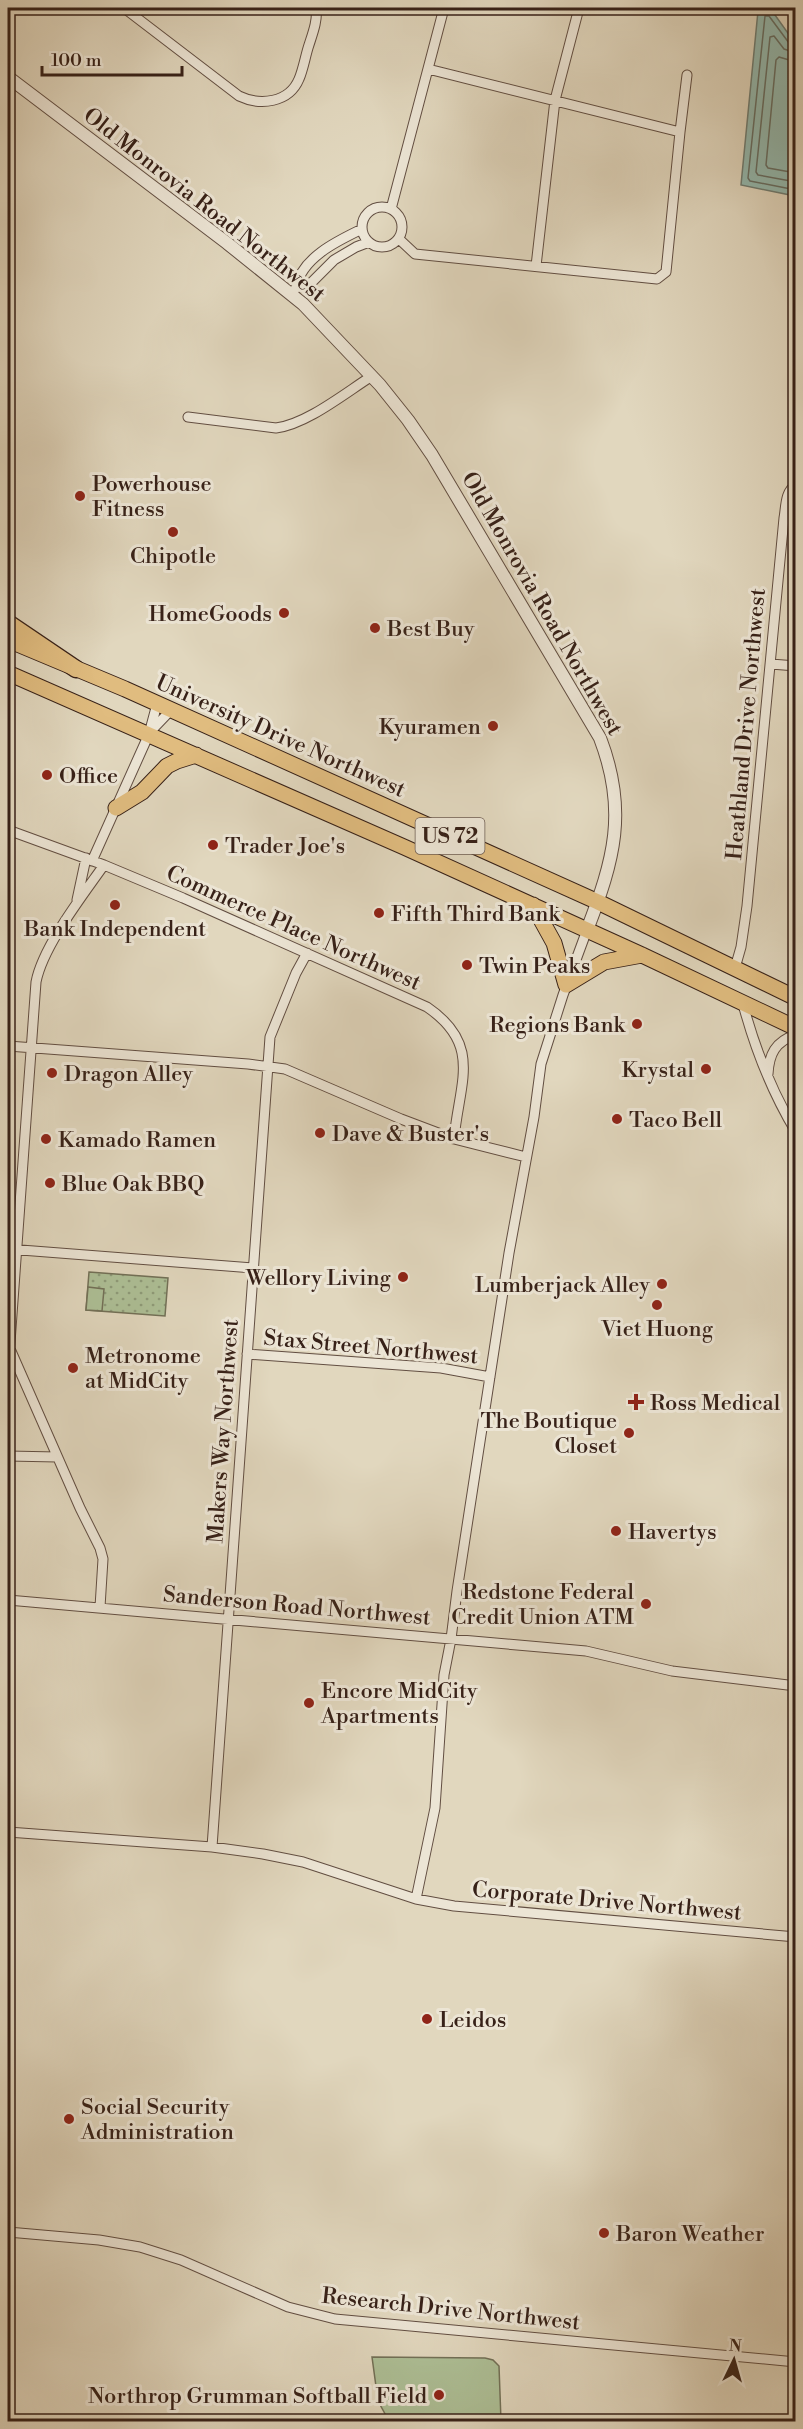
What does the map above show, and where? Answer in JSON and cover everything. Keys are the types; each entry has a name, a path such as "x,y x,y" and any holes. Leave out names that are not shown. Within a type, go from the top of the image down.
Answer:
{"highway":[{"path":"8,623 76,669"},
{"name":"University Drive Northwest","path":"8,640 164,707 598,902 795,998"},
{"name":"US 72","path":"8,673 532,905 795,1028"},
{"path":"116,808 142,792 167,766 196,755"},
{"path":"532,905 554,943 566,985 604,962 642,955"}],"street":[{"path":"124,8 239,96 261,102 278,100 298,82 315,24 316,8"},
{"path":"391,209 444,8"},
{"path":"536,266 555,100 579,8"},
{"path":"428,69 680,132"},
{"path":"399,239 415,254 657,279 666,272 687,75"},
{"name":"Old Monrovia Road Northwest","path":"8,77 226,243 293,291 372,376 408,420 432,455 600,738 616,798 612,857 540,1064 534,1117 490,1377 444,1675 435,1808 416,1899"},
{"path":"385,207 391,209 396,212 402,222 403,228 399,239 388,247 369,242 362,229 364,217 373,209 385,207"},
{"path":"293,291 298,275 319,254 362,229"},
{"path":"293,291 311,283 334,260 356,246 369,242"},
{"path":"188,417 276,428 288,426 322,408 372,376"},
{"name":"Heathland Drive Northwest","path":"735,968 741,947 747,906 787,498 790,488 795,485"},
{"path":"771,664 795,666"},
{"path":"149,734 164,707"},
{"path":"76,903 89,860 164,707"},
{"name":"Commerce Place Northwest","path":"8,830 104,865 427,1006 442,1017 454,1031 463,1051 464,1072 454,1139"},
{"path":"8,1370 13,1249 37,974 76,903 104,865"},
{"name":"Makers Way Northwest","path":"212,1847 270,1037 296,973 307,953"},
{"path":"743,1004 767,1077 795,1132"},
{"path":"767,1077 770,1055 778,1044 795,1035"},
{"path":"8,1046 285,1069 401,1119 454,1139 526,1157"},
{"path":"13,1249 253,1268"},
{"path":"9,1348 100,1548 103,1559 100,1607"},
{"name":"Stax Street Northwest","path":"248,1354 441,1368 490,1377"},
{"path":"8,1456 57,1457"},
{"name":"Sanderson Road Northwest","path":"8,1600 586,1651 672,1671 795,1686"},
{"path":"8,1832 255,1852 294,1860 416,1899"},
{"name":"Corporate Drive Northwest","path":"416,1899 487,1910 795,1937"},
{"name":"Research Drive Northwest","path":"8,2232 99,2240 140,2247 181,2260 260,2297 288,2307 341,2320 795,2362"}],"green space":[{"path":"89,1272 168,1278 165,1316 86,1310"},
{"path":"88,1287 104,1289 102,1311 86,1310"},
{"name":"Northrop Grumman Softball Field","path":"372,2357 485,2358 493,2360 499,2366 501,2421 389,2421 378,2401"}],"water":[{"path":"770,8 795,43 795,196 741,185 758,11"}],"place":[{"name":"Powerhouse Fitness","path":"80,496"},
{"name":"Chipotle","path":"173,532"},
{"name":"HomeGoods","path":"284,613"},
{"name":"Best Buy","path":"375,628"},
{"name":"Kyuramen","path":"493,726"},
{"name":"Office","path":"47,775"},
{"name":"Trader Joe's","path":"213,845"},
{"name":"Bank Independent","path":"115,905"},
{"name":"Fifth Third Bank","path":"379,913"},
{"name":"Twin Peaks","path":"467,965"},
{"name":"Regions Bank","path":"637,1024"},
{"name":"Krystal","path":"706,1069"},
{"name":"Dragon Alley","path":"52,1073"},
{"name":"Taco Bell","path":"617,1119"},
{"name":"Dave & Buster's","path":"320,1133"},
{"name":"Kamado Ramen","path":"46,1139"},
{"name":"Blue Oak BBQ","path":"50,1183"},
{"name":"Wellory Living","path":"403,1277"},
{"name":"Lumberjack Alley","path":"662,1284"},
{"name":"Viet Huong","path":"657,1305"},
{"name":"Metronome at MidCity","path":"73,1368"},
{"name":"Ross Medical","path":"636,1402"},
{"name":"The Boutique Closet","path":"629,1433"},
{"name":"Havertys","path":"616,1531"},
{"name":"Redstone Federal Credit Union ATM","path":"646,1604"},
{"name":"Encore MidCity Apartments","path":"309,1703"},
{"name":"Leidos","path":"427,2019"},
{"name":"Social Security Administration","path":"69,2119"},
{"name":"Baron Weather","path":"604,2233"},
{"name":"Northrop Grumman Softball Field","path":"439,2395"}]}
